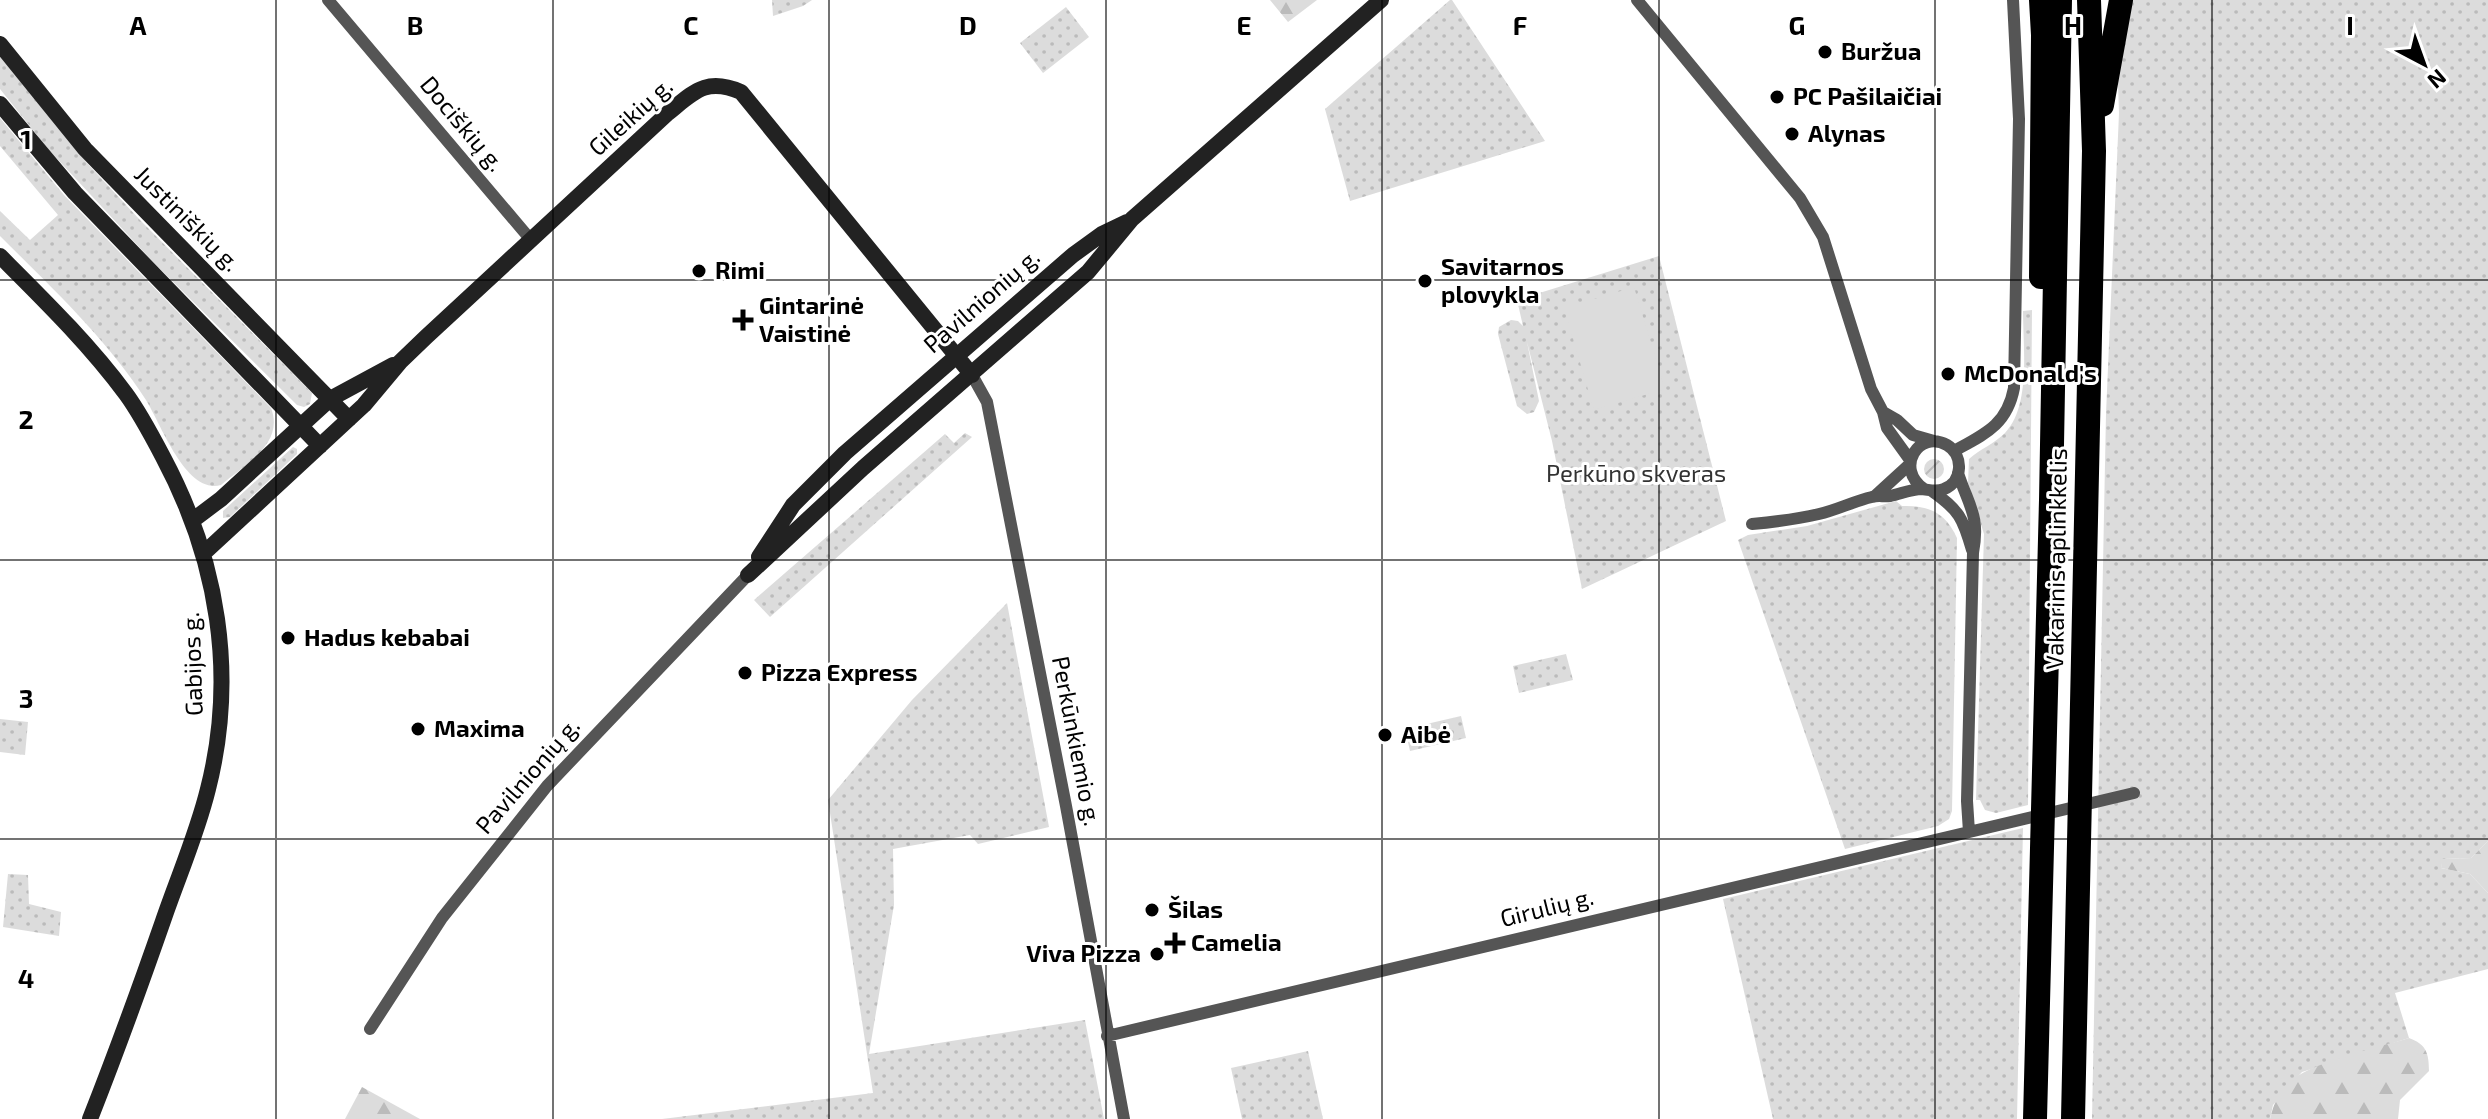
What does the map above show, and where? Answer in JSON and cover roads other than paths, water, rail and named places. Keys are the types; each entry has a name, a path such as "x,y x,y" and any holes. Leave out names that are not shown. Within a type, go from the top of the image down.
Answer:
{"highway":[{"path":"2041,0 2042,412 2044,457 2051,500"},
{"name":"Vakarinis aplinkkelis","path":"2035,1119 2060,0"},
{"name":"Vakarinis aplinkkelis","path":"2073,1119 2094,151 2089,0"},
{"path":"2094,151 2121,0"}],"street":[{"name":"Dociškių g.","path":"328,0 531,240"},
{"name":"Pavilnionių g.","path":"370,1029 442,918 547,786 748,575 863,468 1088,272 1132,219 1381,0"},
{"path":"1637,0 1800,198 1817,223 1871,389 1887,428 1910,462 1912,477 1953,506 1964,520 1973,553"},
{"path":"1954,451 1998,423 2007,412 2014,388 2019,119 2013,0"},
{"name":"Justiniškių g.","path":"0,44 85,149 349,419"},
{"name":"Gileikių g.","path":"204,553 349,419 400,362 698,88 726,85 741,92 972,375"},
{"path":"0,104 85,205 320,446"},
{"name":"Pavilnionių g.","path":"748,575 781,521 819,477 1073,255 1102,234 1132,219"},
{"name":"Gabijos g.","path":"0,256 85,344 127,396 181,490 204,553 215,599 222,662 218,736 208,790 134,1004 90,1119"},
{"name":"Gileikių g.","path":"193,520 221,499 330,399 400,362"},
{"name":"Perkūnkiemio g.","path":"972,375 987,402 1069,818 1124,1119"},
{"path":"1752,524 1819,514 1875,496 1888,497 1948,487 1958,473 1954,451 1948,446 1913,435 1883,412"},
{"path":"1875,496 1910,462 1919,447 1934,441"},
{"path":"1958,473 1975,515 1977,530 1973,553 1967,786 1969,832"},
{"name":"Girulių g.","path":"1107,1036 2134,793"}],"place":[{"name":"Buržua","path":"1825,52"},
{"name":"PC Pašilaičiai","path":"1777,97"},
{"name":"Alynas","path":"1792,134"},
{"name":"Rimi","path":"699,271"},
{"name":"Savitarnos plovykla","path":"1425,281"},
{"name":"Gintarinė Vaistinė","path":"743,320"},
{"name":"McDonald's","path":"1948,374"},
{"name":"Hadus kebabai","path":"288,638"},
{"name":"Pizza Express","path":"745,673"},
{"name":"Maxima","path":"418,729"},
{"name":"Aibė","path":"1385,735"},
{"name":"Šilas","path":"1152,910"},
{"name":"Camelia","path":"1175,943"},
{"name":"Viva Pizza","path":"1157,954"}],"park label":[{"name":"Perkūno skveras","path":"1636,474"}]}
